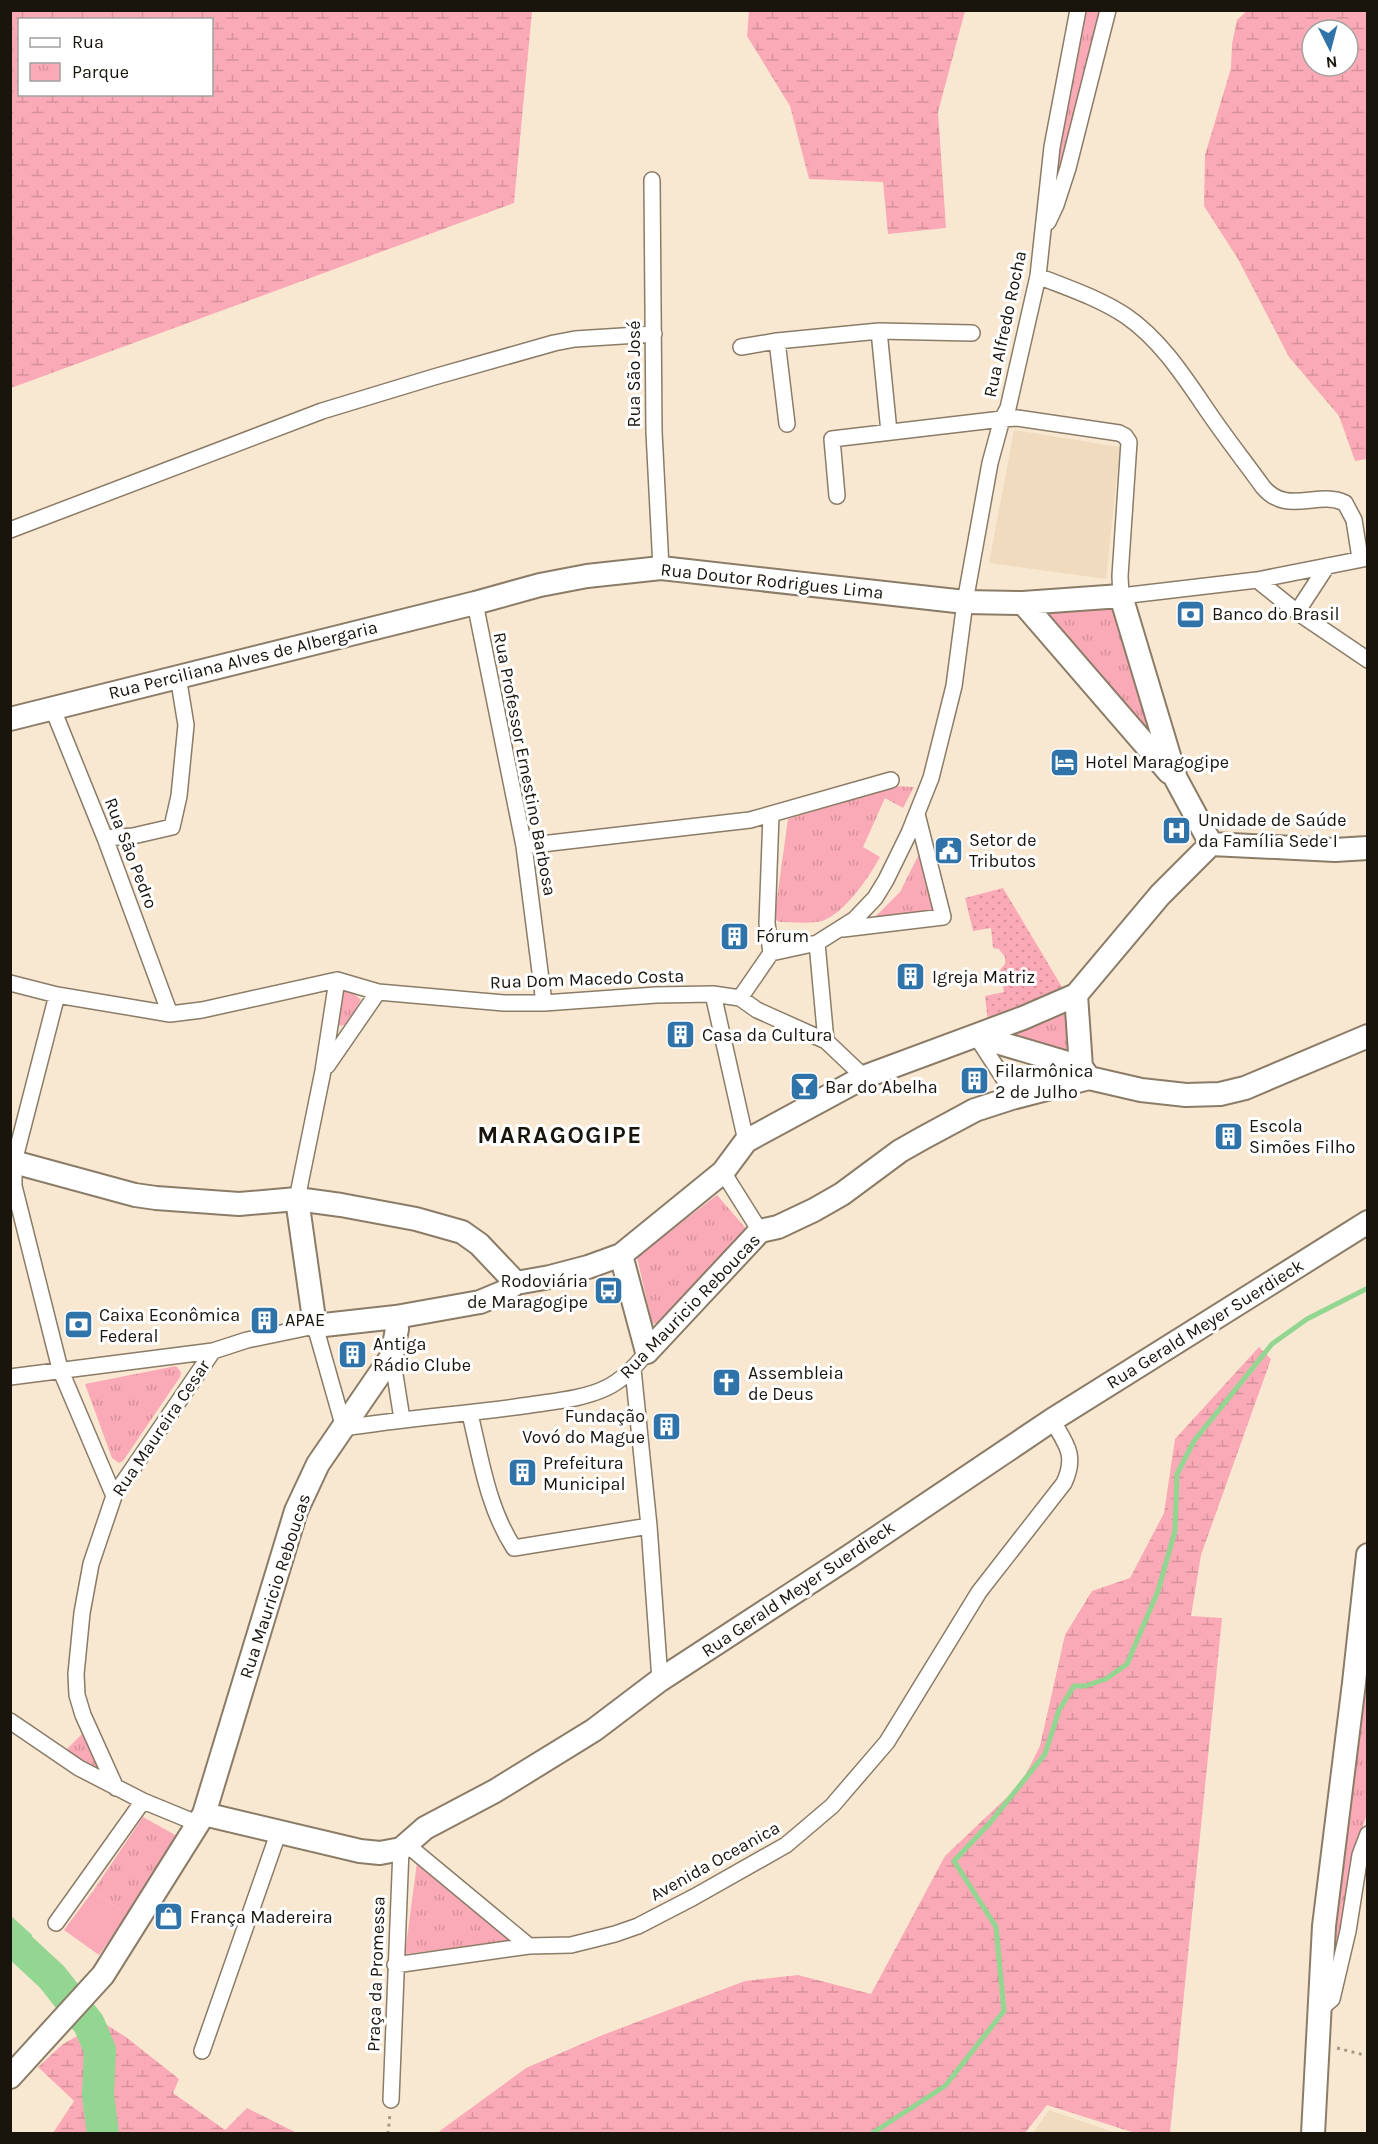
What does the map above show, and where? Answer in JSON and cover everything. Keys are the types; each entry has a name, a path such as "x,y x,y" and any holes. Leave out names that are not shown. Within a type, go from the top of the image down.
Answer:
{"street":[{"name":"Rua Alfredo Rocha","path":"965,602 990,463 1002,419 1008,408 1038,276 1052,147 1078,10"},
{"path":"1042,236 1056,205 1068,168 1108,10"},
{"name":"Rua São José","path":"652,180 654,432 661,568"},
{"path":"1038,276 1114,309 1153,339 1171,360 1263,487 1273,496 1285,501 1342,502 1352,515 1364,558 1257,580 1121,596"},
{"path":"879,331 889,432"},
{"path":"741,347 777,341 879,331 972,333"},
{"path":"10,530 322,411 554,343 575,339 654,334"},
{"path":"777,341 787,424"},
{"path":"837,496 832,439 1002,419 1040,422 1119,433 1125,436 1129,442 1120,576 1121,596 1176,779 1211,844"},
{"path":"1297,612 1327,566"},
{"name":"Rua Doutor Rodrigues Lima","path":"475,603 540,585 587,576 661,568 965,602 1023,603 1121,596"},
{"path":"1257,580 1297,612 1368,660"},
{"path":"771,953 817,943 855,919 875,898 898,856 932,778 954,686 965,602"},
{"name":"Rua Perciliana Alves de Albergaria","path":"10,719 475,603"},
{"name":"Rua Professor Ernestino Barbosa","path":"475,603 524,846 544,1003"},
{"path":"1023,603 1176,779"},
{"path":"105,838 133,836 172,827 179,796 186,725 178,676"},
{"name":"Rua São Pedro","path":"52,707 105,838 171,1014"},
{"path":"524,846 730,823 771,815 891,780"},
{"path":"837,930 944,917 917,814"},
{"path":"771,815 767,923 771,953 740,998 757,1010 826,1041 864,1077"},
{"path":"713,994 746,1141 864,1077 976,1036 1076,995 1161,895 1211,844 1335,850 1368,848"},
{"path":"817,943 826,1041"},
{"path":"337,980 323,1071 297,1199 315,1326 344,1428"},
{"name":"Rua Dom Macedo Costa","path":"10,983 57,996 171,1014 202,1010 337,980 378,992 484,1002 544,1003 656,995 713,994 740,998"},
{"path":"323,1071 378,992"},
{"path":"1076,995 1081,1070"},
{"path":"57,996 12,1161 14,1186 60,1369 114,1496"},
{"path":"976,1036 1081,1070"},
{"path":"976,1036 1006,1082 1081,1070"},
{"name":"Rua Mauricio Reboucas","path":"14,2073 103,1975 202,1819 296,1511 318,1464 344,1428 402,1419 470,1414 575,1398 607,1388 633,1369 760,1231 778,1227 814,1210 842,1194 900,1151 975,1110 1012,1098 1081,1070 1142,1090 1186,1095 1220,1094 1245,1088 1368,1036"},
{"name":"Rua Maureira Cesar","path":"116,1788 83,1714 77,1695 76,1674 82,1613 91,1564 114,1496 213,1351 247,1340 315,1326 396,1317 480,1302 504,1292 516,1283 588,1267 621,1255 723,1172 746,1141"},
{"path":"12,1161 135,1195 156,1198 239,1204 297,1199 341,1204 405,1217 462,1232 479,1244 516,1283"},
{"path":"723,1172 760,1231"},
{"name":"Rua Gerald Meyer Suerdieck","path":"403,1846 425,1828 495,1791 594,1730 660,1680 840,1563 1052,1420 1368,1222"},
{"path":"621,1255 647,1352"},
{"path":"396,1317 397,1329 392,1356 402,1419"},
{"path":"10,1377 213,1351"},
{"path":"344,1428 392,1356"},
{"path":"633,1369 649,1526 660,1680"},
{"path":"470,1414 488,1488 503,1531 514,1548 649,1526"},
{"name":"Avenida Oceanica","path":"395,1965 529,1946 571,1945 615,1934 638,1926 776,1851 803,1832 832,1806 888,1742 979,1592 1064,1483 1070,1467 1070,1454 1052,1420"},
{"path":"1313,2133 1324,1926 1361,1677 1368,1555"},
{"path":"10,1721 79,1768 143,1801 202,1819 279,1832 360,1851 380,1853 403,1846 529,1946"},
{"path":"56,1923 143,1801"},
{"path":"202,2051 279,1832"},
{"path":"1320,2009 1332,1999 1368,1834"},
{"name":"Praça da Promessa","path":"391,2100 395,1965 403,1846"}],"path":[{"path":"1318,2043 1368,2056"}],"shaded area":[{"path":"1014,430 1120,447 1106,579 989,563"},
{"path":"10,1915 32,1935 29,1950 17,1958 11,1954"},
{"path":"1049,2110 1116,2133 1033,2133"}],"green space":[{"path":"11,10 532,11 514,203 11,388"},
{"path":"1248,10 1367,11 1367,459 1355,461 1339,416 1289,357 1238,259 1204,206 1205,155 1231,68 1232,44 1237,20"},
{"path":"749,11 965,11 938,112 946,228 888,234 883,182 809,179 790,106 747,36"},
{"path":"1085,11 1101,11 1060,173 1055,169"},
{"path":"1114,606 1149,724 1145,728 1049,617 1052,611"},
{"path":"892,786 914,787 903,808 885,798 863,847 880,857 855,894 839,911 822,921 779,922 775,919 788,819"},
{"path":"920,852 936,912 872,920 900,892"},
{"path":"1003,888 1062,987 988,1023 985,996 1004,992 1000,970 1005,964 1005,957 999,949 993,948 991,928 973,931 965,898"},
{"path":"345,991 351,991 361,1000 346,1024 341,1026 337,1024 342,994"},
{"path":"1067,1010 1073,1054 1008,1034"},
{"path":"717,1195 749,1232 657,1324 652,1323 637,1257"},
{"path":"1259,1347 1271,1359 1201,1555 1191,1616 1222,1618 1170,2133 1135,2133 1047,2105 1025,2133 438,2133 526,2068 600,2036 745,1981 798,1975 871,1994 945,1856 1021,1784 1040,1746 1065,1635 1092,1591 1130,1578 1164,1513 1175,1439"},
{"path":"176,1366 181,1372 180,1377 123,1461 119,1463 112,1458 85,1384"},
{"path":"1359,1693 1367,1696 1367,1813 1354,1856 1329,1982"},
{"path":"82,1734 101,1766 95,1772 64,1752"},
{"path":"143,1817 177,1836 127,1915 93,1891"},
{"path":"417,1862 510,1941 405,1954"},
{"path":"93,1891 127,1915 99,1955 64,1930"},
{"path":"102,2022 126,2037 179,2079 173,2093 225,2130 247,2108 297,2133 53,2133 74,2101 38,2067 63,2044"}],"waterway":[{"path":"871,2134 945,2086 1004,2011 996,1927 954,1861 989,1824 1045,1754 1059,1710 1074,1686 1085,1686 1106,1679 1127,1664 1158,1591 1175,1531 1177,1474 1194,1441 1272,1344 1307,1319 1368,1288"},
{"path":"10,1938 52,1977 89,2024 100,2050 98,2095 103,2134"}],"place":[{"name":"Banco do Brasil","path":"1191,614"},
{"name":"Hotel Maragogipe","path":"1064,762"},
{"name":"Unidade de Saúde da Família Sede I","path":"1177,830"},
{"name":"Setor de Tributos","path":"948,850"},
{"name":"Fórum","path":"735,936"},
{"name":"Igreja Matriz","path":"911,977"},
{"name":"Casa da Cultura","path":"681,1035"},
{"name":"Filarmônica 2 de Julho","path":"974,1081"},
{"name":"Bar do Abelha","path":"804,1087"},
{"name":"Escola Simões Filho","path":"1228,1136"},
{"name":"Rodoviária de Maragogipe","path":"609,1291"},
{"name":"APAE","path":"264,1320"},
{"name":"Caixa Econômica Federal","path":"78,1325"},
{"name":"Antiga Rádio Clube","path":"352,1354"},
{"name":"Assembleia de Deus","path":"727,1383"},
{"name":"Fundação Vovó do Mague","path":"666,1426"},
{"name":"Prefeitura Municipal","path":"522,1473"},
{"name":"França Madereira","path":"169,1917"}],"district":[{"name":"MARAGOGIPE","path":"560,1135"}]}
